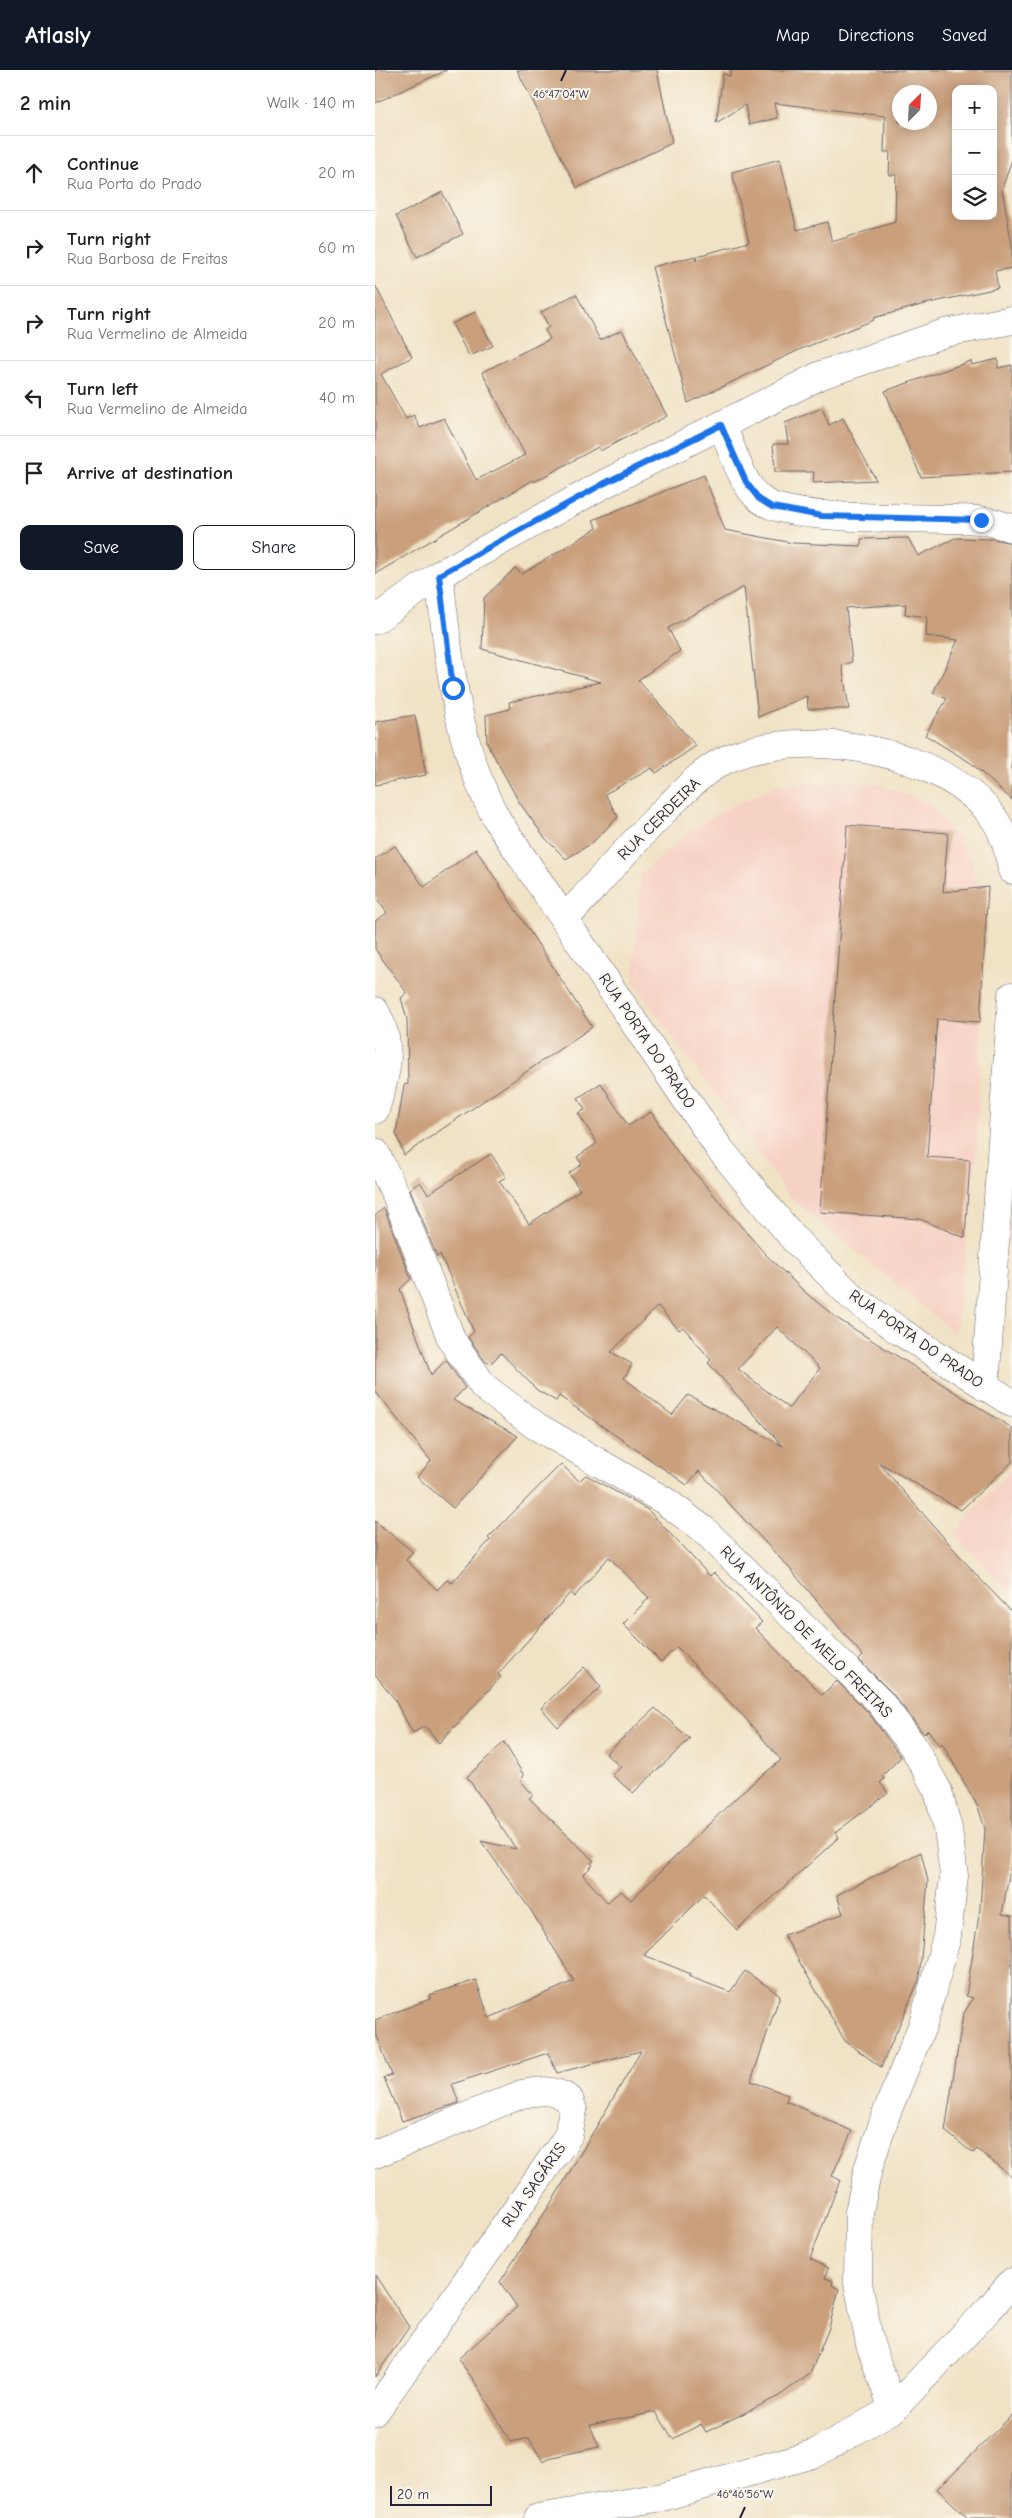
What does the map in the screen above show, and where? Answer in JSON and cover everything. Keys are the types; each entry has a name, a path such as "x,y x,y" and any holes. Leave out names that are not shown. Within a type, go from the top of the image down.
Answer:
{"street":[{"path":"375,620 439,575 603,484 821,375 945,333 1012,320"},
{"path":"721,425 746,482 759,499 772,507 822,516 981,520 1012,528"},
{"name":"RUA PORTA DO PRADO","path":"439,575 453,688 469,755 484,797 499,823 719,1148 794,1239 852,1296 985,1388 1012,1403"},
{"name":"RUA CERDEIRA","path":"565,919 635,840 692,783 726,759 774,746 829,743 871,750 923,765 960,785 993,817 1009,848 1012,870"},
{"path":"985,1388 1012,996"},
{"path":"375,1011 388,1050 388,1063 375,1110"},
{"name":"RUA ANTÔNIO DE MELO FREITAS","path":"375,1152 395,1195 452,1341 484,1387 536,1426 665,1501 704,1530 879,1702 913,1746 937,1791 948,1829 954,1876 947,1936 923,2024 886,2114 868,2169 859,2212 858,2283 870,2344 893,2409"},
{"name":"RUA SAGÁRIS","path":"375,2154 522,2094 542,2090 557,2092 569,2099 573,2110 568,2136 375,2412"},
{"path":"538,2518 662,2497 816,2453 893,2409 1012,2282"}],"shaded area":[{"path":"843,781 880,784 931,805 971,858 985,919 976,1162 955,1333 790,1197 633,982 641,873 690,831 730,807 781,784"},
{"path":"1012,1468 1012,1594 954,1534"}],"building":[{"path":"375,70 447,70 375,103"},
{"path":"517,70 657,70 672,143 577,188"},
{"path":"731,70 1012,70 1012,159 1002,189 1012,245 1012,268 995,271 998,288 873,318 874,320 801,349 688,403 652,267 695,256 696,261 697,256 749,242 732,172 780,159 797,230 827,222 832,242 895,222 896,175 889,175 890,152 884,152 885,116 774,103 777,118 749,125 745,105 716,123 723,74 730,76"},
{"path":"442,192 463,234 417,257 396,216"},
{"path":"375,285 412,357 381,374 406,419 414,415 420,428 444,418 476,480 525,455 482,372 550,339 545,330 549,327 541,312 576,294 600,340 622,330 667,416 600,451 598,447 534,482 533,480 375,574"},
{"path":"475,312 493,346 469,356 452,324"},
{"path":"998,359 998,368 1012,365 1012,472 921,477 885,391 971,361 972,365"},
{"path":"822,408 829,425 843,418 876,480 813,483 814,472 775,472 773,444 788,444 785,423"},
{"path":"704,475 725,530 793,543 861,546 861,539 908,538 918,556 955,538 993,539 1012,543 1012,800 971,763 925,735 947,699 933,693 958,640 926,636 927,617 905,614 906,604 846,608 852,662 842,665 849,709 808,709 807,696 758,717 744,587 668,628 680,651 638,680 696,746 656,773 652,768 605,794 618,817 592,843 566,859 545,838 519,802 487,743 486,715 510,709 509,702 601,682 482,649 484,598 515,568 522,574 597,528 593,520"},
{"path":"415,715 426,775 375,785 375,722"},
{"path":"847,825 948,833 943,892 988,887 980,1022 937,1019 927,1157 970,1160 965,1238 920,1219 820,1212"},
{"path":"395,846 424,887 476,849 592,1027 404,1155 396,1134 404,1085 408,1084 407,1019 401,998 407,993 375,949 375,921 387,913 375,896 375,859"},
{"path":"601,1083 628,1126 651,1112 681,1157 766,1255 807,1294 838,1319 1012,1428 1012,1462 961,1510 878,1462 979,1578 1012,1612 1012,1858 1002,1914 1012,1916 1012,2177 977,2149 973,2153 945,2131 963,2015 973,1998 966,1996 980,1909 985,1829 978,1807 942,1743 939,1745 928,1730 924,1734 892,1693 859,1660 863,1656 791,1570 699,1471 687,1485 559,1396 556,1401 537,1390 501,1353 490,1364 485,1361 468,1337 474,1332 440,1254 437,1257 410,1189 420,1182 428,1194 491,1154 506,1177 499,1181 529,1224 580,1190 569,1173 582,1164 577,1157 597,1143 578,1113 585,1110 578,1098","holes":["658,1306 679,1330 683,1327 711,1360 708,1363 783,1446 688,1395 672,1415 624,1378 632,1364 611,1352","777,1327 820,1368 789,1408 738,1369"]},
{"path":"384,1208 411,1279 400,1289 431,1375 446,1360 465,1388 453,1400 518,1436 453,1508 417,1477 431,1461 375,1391 375,1216"},
{"path":"561,1464 579,1481 586,1475 648,1510 710,1576 714,1572 762,1622 755,1628 796,1670 797,1668 822,1695 837,1681 868,1712 901,1757 882,1776 884,1779 880,1783 888,1793 835,1833 839,1837 737,1930 704,1895 644,1955 691,1974 688,1976 730,1992 745,1971 780,1995 751,2081 788,2095 786,2101 852,2131 832,2176 840,2180 810,2259 828,2268 825,2278 833,2281 832,2285 839,2289 829,2328 810,2374 779,2396 706,2432 701,2424 673,2439 656,2412 590,2425 599,2447 553,2457 543,2462 529,2438 511,2442 473,2379 458,2359 517,2307 500,2282 556,2195 641,2051 557,2073 548,2053 452,2084 459,2103 402,2121 384,2078 392,2075 375,2031 375,2020 430,1999 429,1995 476,1980 489,2018 574,1981 530,1909 481,1841 516,1849 467,1777 504,1742 524,1776 520,1780 533,1795 529,1798 594,1861 591,1863 593,1865 583,1875 607,1902 621,1891 631,1900 743,1791 781,1760 745,1718 677,1647 661,1662 623,1624 649,1598 609,1557 574,1597 570,1593 498,1674 501,1677 439,1743 425,1726 413,1733 393,1697 375,1674 375,1521 413,1552 406,1560 437,1590 447,1580 452,1583 490,1540 488,1538"},
{"path":"584,1667 601,1687 558,1727 541,1708"},
{"path":"655,1708 690,1739 633,1793 612,1775 621,1767 606,1754"},
{"path":"921,1852 928,1881 919,1980 881,2067 845,2041 784,1935 843,1914 837,1895"},
{"path":"375,2275 409,2327 375,2377"},
{"path":"1012,2415 1012,2518 968,2518 937,2489"}],"route":[{"path":"453,688 439,575 603,484 721,425 746,482 759,499 772,507 822,516 909,516 981,520"}]}
